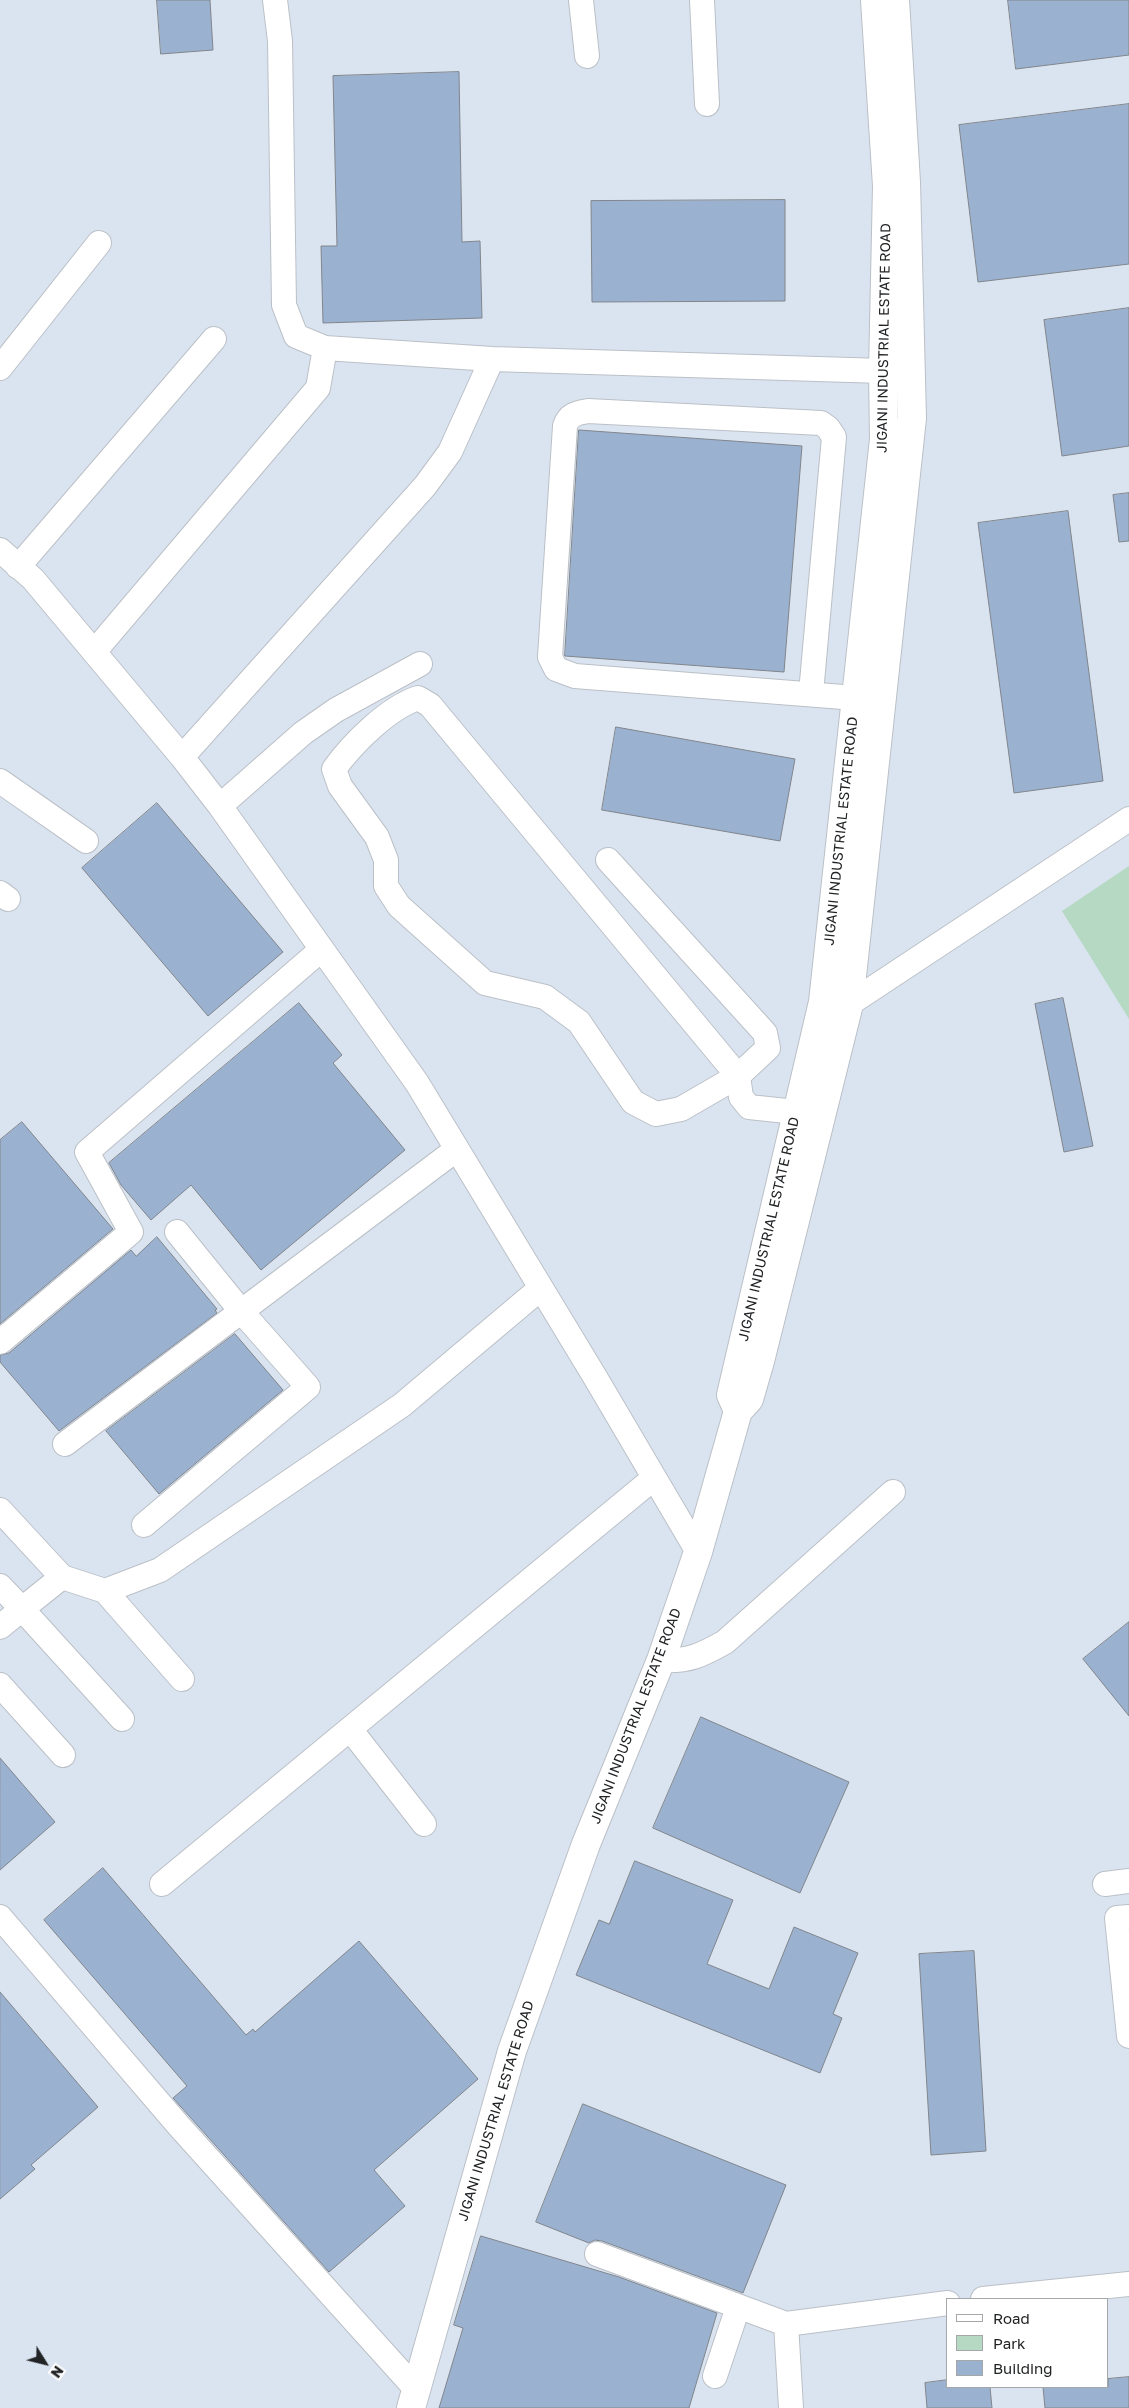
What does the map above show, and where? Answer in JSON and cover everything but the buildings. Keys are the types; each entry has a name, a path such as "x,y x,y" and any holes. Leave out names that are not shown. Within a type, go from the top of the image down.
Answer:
{"main road":[{"name":"JIGANI INDUSTRIAL ESTATE ROAD","path":"738,1411 730,1394 796,1112 836,1003 856,698 884,439 882,371 887,186 875,0"},
{"name":"JIGANI INDUSTRIAL ESTATE ROAD","path":"413,2398 512,2051 586,1844 661,1660 698,1552 738,1411 749,1399 760,1361 836,1003 912,418 906,182 895,0"}],"street":[{"path":"275,0 280,41 284,305 296,336 326,348 492,359 882,371"},
{"path":"581,0 587,56"},
{"path":"702,0 707,104"},
{"path":"0,368 99,243"},
{"path":"18,567 214,339"},
{"path":"94,652 318,388 326,348"},
{"path":"182,756 425,486 450,452 492,359"},
{"path":"811,693 834,437 828,428 821,423 588,411 575,414 568,419 550,657 556,669 575,676 856,698"},
{"path":"0,550 33,579 182,756 220,806 417,1083 698,1552"},
{"path":"220,806 303,733 336,710 420,664"},
{"path":"608,860 765,1033 768,1048 738,1076 681,1109 656,1114 633,1102 579,1022 545,997 485,983 399,906 386,886 386,860 377,836 340,786 334,768 348,750 402,703 418,698 430,705 738,1076 741,1097 749,1107 796,1112"},
{"path":"0,781 86,841"},
{"path":"836,1003 1129,819"},
{"path":"0,1342 131,1232 87,1152 322,949"},
{"path":"65,1444 457,1149"},
{"path":"144,1525 307,1389 307,1386 241,1311 178,1232"},
{"path":"105,1591 160,1570 402,1405 541,1288"},
{"path":"162,1884 654,1478"},
{"path":"661,1660 675,1661 700,1656 725,1642 893,1492"},
{"path":"0,1510 62,1577 105,1591 182,1679"},
{"path":"0,1627 62,1577"},
{"path":"0,1586 122,1719"},
{"path":"0,1685 63,1755"},
{"path":"350,1729 424,1824"},
{"path":"1105,1884 1129,1881"},
{"path":"1129,1916 1117,1918 1129,2036"},
{"path":"0,1917 413,2398"},
{"path":"597,2254 738,2307 796,2322 946,2303"},
{"path":"993,2298 1129,2284"},
{"path":"715,2376 738,2307"},
{"path":"791,2408 796,2322"}],"shaded area":[{"path":"0,0 1129,0 1129,2408 0,2408"}],"green space":[{"path":"1129,866 1129,1019 1062,911"}]}
